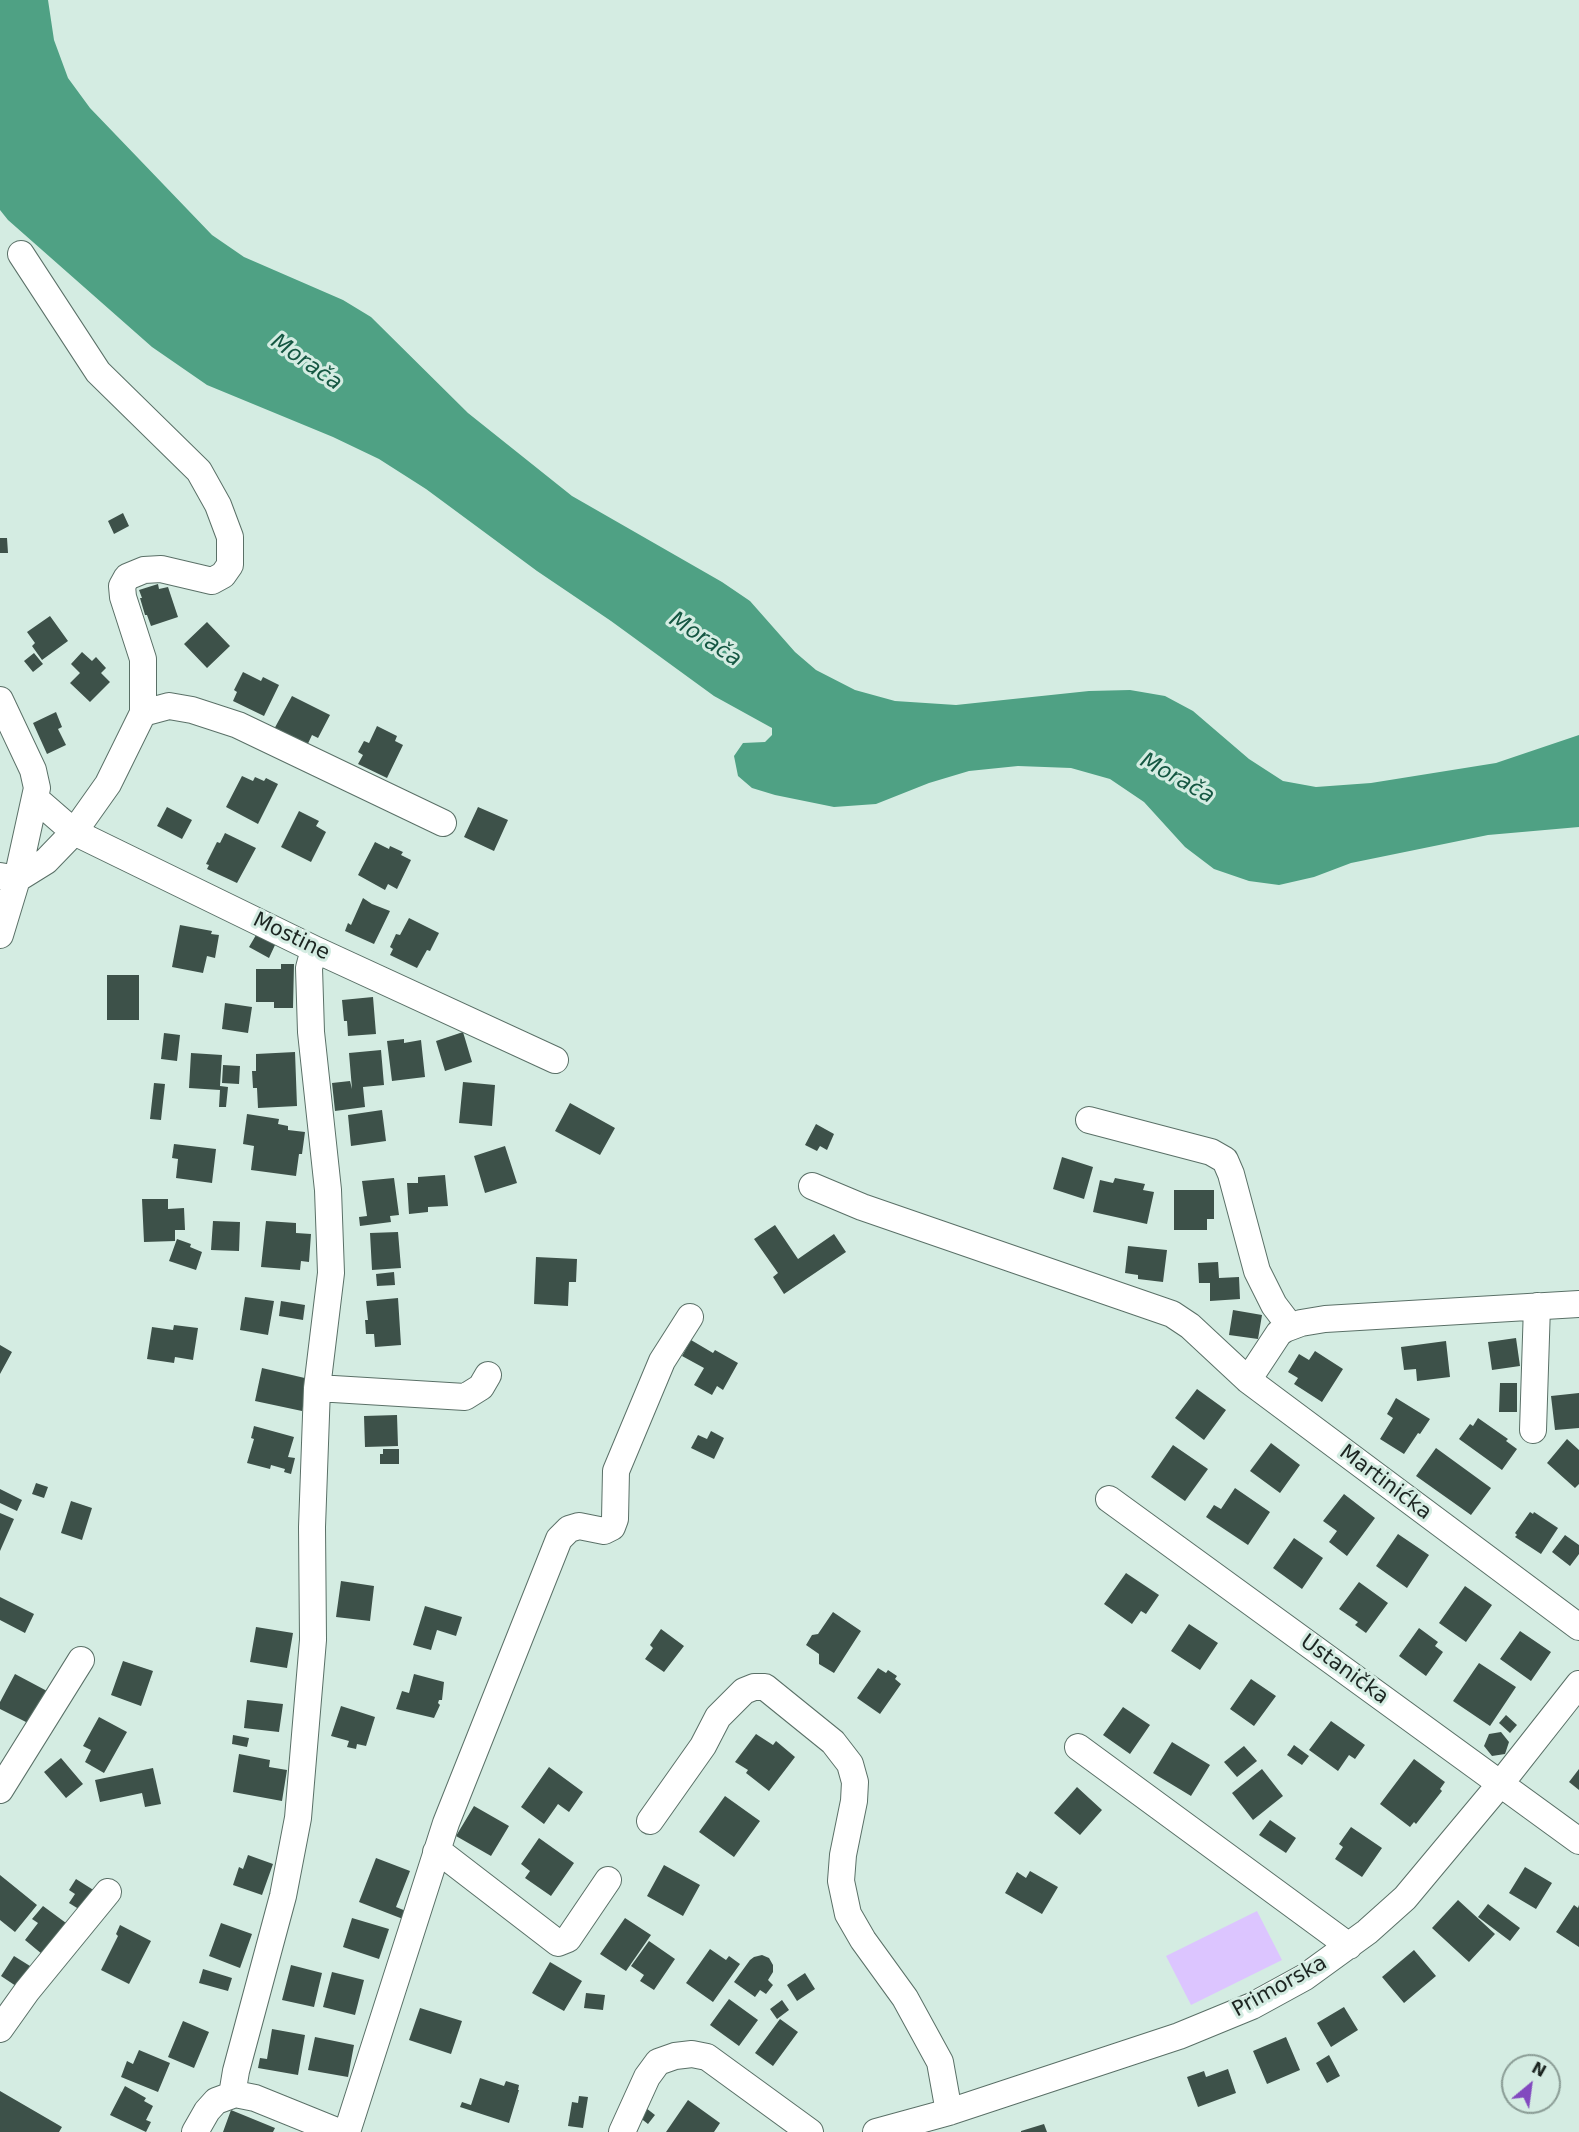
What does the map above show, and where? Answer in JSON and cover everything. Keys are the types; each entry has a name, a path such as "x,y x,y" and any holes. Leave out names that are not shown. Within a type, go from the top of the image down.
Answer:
{"street":[{"path":"9,878 46,861 74,832 108,783 143,713 143,659 123,597 122,586 127,577 144,570 161,569 212,581 223,575 230,566 230,537 218,505 199,471 98,372 21,254"},
{"path":"0,700 33,770 37,788 36,798 9,878 0,935"},
{"path":"143,713 169,706 192,710 238,725 442,823"},
{"name":"Mostine","path":"36,798 74,832 314,949 555,1060"},
{"path":"232,2095 282,1896 298,1818 313,1640 312,1527 317,1388 331,1273 328,1190 311,1032 309,968 314,949"},
{"path":"1089,1120 1211,1152 1225,1160 1232,1174 1257,1271 1274,1305 1290,1326"},
{"name":"Martinićka","path":"812,1186 862,1207 1172,1314 1190,1326 1248,1380 1579,1627"},
{"path":"1248,1380 1262,1361 1273,1339 1290,1326 1325,1319 1579,1304"},
{"path":"1533,1430 1538,1306"},
{"path":"347,2132 446,1823 559,1539 569,1529 579,1526 604,1531 612,1527 615,1519 616,1471 662,1361 690,1317"},
{"path":"317,1388 465,1397 481,1387 488,1375"},
{"name":"Ustanička","path":"1108,1499 1579,1841"},
{"path":"0,1790 81,1659"},
{"name":"Primorska","path":"876,2132 949,2112 1218,2021 1282,1990 1348,1946 1405,1898 1501,1784 1579,1684"},
{"path":"650,1821 703,1746 718,1717 744,1691 754,1687 765,1687 833,1742 850,1764 855,1782 841,1881 848,1914 863,1940 905,1998 940,2062 949,2112"},
{"path":"1078,1747 1348,1946"},
{"path":"436,1852 445,1856 558,1943 568,1939 608,1880"},
{"path":"0,2029 27,1991 108,1892"},
{"path":"622,2132 647,2077 658,2062 675,2056 692,2054 707,2057 810,2132"},
{"path":"195,2132 207,2111 216,2101 235,2094 255,2098 339,2132"}],"shaded area":[{"path":"1257,1911 1282,1960 1191,2005 1166,1956"}],"water":[{"name":"Morača","path":"0,0 48,0 54,40 68,78 90,108 212,235 244,257 343,300 371,317 468,413 572,496 722,582 750,601 795,652 816,670 855,690 895,701 956,705 1089,691 1130,690 1165,696 1193,711 1249,759 1283,781 1316,787 1371,783 1496,763 1579,735 1579,827 1488,835 1351,863 1314,877 1279,885 1249,881 1214,869 1185,847 1144,802 1110,779 1071,768 1018,766 969,771 929,783 876,804 834,807 752,788 738,776 734,756 743,743 765,742 772,735 772,728 714,696 611,621 537,571 426,489 379,459 333,437 207,385 152,347 8,220 0,210"}],"building":[{"path":"123,513 129,526 114,534 108,521"},
{"path":"0,538 7,538 8,553 0,553"},
{"path":"158,584 159,589 168,587 178,617 151,626 145,615 139,590"},
{"path":"50,616 68,641 42,660 32,646 35,643 27,632"},
{"path":"207,622 230,646 207,668 184,644"},
{"path":"82,652 92,661 96,657 106,668 101,673 110,682 90,702 70,683 80,673 71,664"},
{"path":"34,653 43,664 33,672 24,661"},
{"path":"243,672 261,681 263,677 279,685 264,716 233,701 237,692 234,690"},
{"path":"292,696 330,715 318,738 312,735 305,750 272,733"},
{"path":"56,712 62,727 58,729 66,745 47,754 33,723"},
{"path":"377,726 397,736 395,741 403,745 387,778 358,764 363,755 358,752 364,741 369,743"},
{"path":"242,776 253,781 255,777 264,781 266,778 278,784 258,824 226,807"},
{"path":"167,807 192,820 182,839 157,826"},
{"path":"478,807 508,820 494,851 464,837"},
{"path":"299,811 319,821 316,826 326,832 311,862 281,847"},
{"path":"225,833 256,848 237,883 207,869 209,865 206,864 217,842 220,843"},
{"path":"375,842 389,849 390,846 403,852 401,855 411,860 397,889 388,884 385,890 358,875"},
{"path":"363,898 390,911 374,944 345,931 348,923 351,925"},
{"path":"409,918 439,933 430,951 427,950 417,968 390,955 393,949 390,947 396,934 400,935"},
{"path":"180,925 212,931 211,934 219,935 215,958 207,956 203,973 172,967"},
{"path":"256,935 275,945 269,958 249,947"},
{"path":"281,964 294,964 293,1008 274,1008 274,1002 256,1002 256,969 281,969"},
{"path":"107,975 139,975 139,1020 107,1020"},
{"path":"373,997 376,1034 348,1036 342,1000"},
{"path":"225,1003 252,1007 248,1033 222,1029"},
{"path":"463,1032 472,1062 445,1071 436,1041"},
{"path":"164,1033 180,1035 177,1061 161,1059"},
{"path":"404,1039 404,1043 421,1040 425,1077 392,1081 387,1041"},
{"path":"381,1050 384,1085 363,1087 365,1107 335,1111 332,1083 350,1081 352,1089 349,1053"},
{"path":"295,1052 297,1106 258,1108 257,1088 253,1088 252,1071 256,1071 256,1054"},
{"path":"191,1053 222,1055 220,1086 228,1087 226,1107 219,1107 220,1090 189,1088"},
{"path":"223,1065 240,1066 239,1084 222,1083"},
{"path":"463,1082 495,1085 492,1126 459,1123"},
{"path":"154,1083 165,1084 161,1120 150,1119"},
{"path":"570,1103 615,1128 600,1155 555,1131"},
{"path":"382,1110 386,1141 351,1146 348,1115"},
{"path":"247,1114 279,1119 278,1124 288,1126 288,1130 305,1132 296,1176 251,1170 254,1146 243,1144"},
{"path":"816,1124 834,1134 827,1150 820,1146 817,1151 805,1145"},
{"path":"174,1144 216,1149 212,1183 176,1178 178,1159 172,1158"},
{"path":"505,1146 517,1183 485,1193 474,1156"},
{"path":"1062,1157 1093,1167 1084,1199 1053,1189"},
{"path":"445,1175 448,1206 428,1207 428,1212 409,1214 407,1183 418,1183 418,1177"},
{"path":"394,1178 399,1215 390,1216 391,1222 360,1226 359,1217 367,1216 362,1181"},
{"path":"1115,1178 1145,1184 1143,1190 1154,1192 1147,1224 1093,1212 1100,1180 1113,1183"},
{"path":"1174,1190 1214,1190 1214,1219 1207,1219 1207,1230 1174,1230"},
{"path":"142,1199 168,1199 168,1209 184,1208 185,1230 175,1230 175,1241 144,1242"},
{"path":"213,1221 240,1222 239,1251 211,1250"},
{"path":"266,1221 296,1223 296,1233 311,1234 309,1262 301,1261 300,1270 261,1267"},
{"path":"775,1225 798,1259 834,1234 846,1252 784,1294 773,1277 778,1273 754,1239"},
{"path":"398,1232 401,1268 372,1270 370,1233"},
{"path":"177,1239 191,1244 190,1247 202,1252 196,1270 169,1261"},
{"path":"1128,1246 1167,1250 1163,1282 1138,1279 1138,1275 1125,1273"},
{"path":"536,1257 577,1259 576,1282 569,1282 568,1306 534,1304"},
{"path":"1218,1262 1219,1278 1239,1277 1240,1299 1210,1301 1210,1283 1199,1283 1198,1263"},
{"path":"394,1272 395,1285 377,1286 376,1274"},
{"path":"245,1297 274,1301 268,1335 240,1330"},
{"path":"398,1298 401,1345 375,1347 374,1334 366,1334 365,1320 368,1320 366,1301"},
{"path":"281,1301 305,1305 303,1320 279,1316"},
{"path":"1233,1310 1262,1315 1258,1339 1229,1335"},
{"path":"174,1325 198,1328 193,1360 175,1357 174,1363 147,1359 152,1327 173,1330"},
{"path":"1516,1338 1520,1366 1492,1370 1488,1342"},
{"path":"691,1340 713,1353 715,1350 738,1363 723,1390 717,1386 712,1395 694,1385 704,1368 682,1356"},
{"path":"1446,1341 1450,1377 1417,1381 1416,1369 1404,1370 1401,1347"},
{"path":"0,1345 12,1352 0,1374"},
{"path":"1315,1351 1343,1369 1322,1402 1294,1384 1298,1378 1288,1372 1299,1354 1309,1360"},
{"path":"262,1368 309,1379 302,1411 255,1401"},
{"path":"1500,1383 1517,1383 1517,1412 1499,1412"},
{"path":"1197,1389 1226,1410 1204,1440 1175,1418"},
{"path":"1579,1393 1579,1428 1555,1430 1551,1396"},
{"path":"1396,1398 1430,1419 1404,1454 1380,1439 1393,1418 1387,1414"},
{"path":"397,1415 398,1446 365,1447 364,1416"},
{"path":"1478,1418 1508,1439 1506,1441 1517,1449 1502,1470 1459,1439 1470,1424 1473,1426"},
{"path":"254,1426 294,1437 288,1457 295,1458 291,1474 284,1472 285,1469 271,1465 270,1469 247,1463 254,1439 251,1438"},
{"path":"711,1431 724,1438 714,1459 691,1448 698,1435 707,1439"},
{"path":"1567,1439 1579,1450 1579,1484 1575,1488 1547,1463"},
{"path":"1271,1443 1300,1465 1280,1493 1250,1471"},
{"path":"1173,1445 1208,1469 1185,1501 1151,1477"},
{"path":"1436,1448 1491,1488 1471,1515 1416,1476"},
{"path":"383,1449 399,1449 399,1464 380,1464 380,1454 383,1454"},
{"path":"36,1483 48,1487 44,1498 32,1494"},
{"path":"1235,1488 1270,1512 1248,1545 1206,1517 1214,1505 1221,1509"},
{"path":"0,1489 22,1500 17,1511 0,1503"},
{"path":"1344,1494 1375,1518 1347,1556 1329,1542 1337,1531 1323,1521"},
{"path":"71,1501 92,1508 82,1540 61,1533"},
{"path":"1530,1512 1533,1514 1534,1512 1558,1528 1541,1554 1515,1537 1517,1535 1515,1533"},
{"path":"0,1513 14,1519 0,1551"},
{"path":"1398,1534 1429,1555 1407,1588 1376,1566"},
{"path":"1565,1535 1579,1545 1579,1554 1570,1566 1552,1552"},
{"path":"1294,1538 1323,1558 1302,1589 1273,1568"},
{"path":"1126,1573 1159,1595 1146,1614 1141,1611 1132,1624 1104,1604"},
{"path":"341,1581 374,1586 370,1621 336,1617"},
{"path":"1359,1582 1388,1603 1366,1633 1355,1625 1358,1622 1339,1609"},
{"path":"1465,1586 1492,1605 1466,1642 1439,1623"},
{"path":"0,1597 34,1614 25,1633 0,1620"},
{"path":"425,1606 462,1617 456,1636 437,1630 431,1650 413,1645"},
{"path":"833,1612 861,1631 834,1673 819,1664 819,1654 806,1645 812,1635 818,1634"},
{"path":"1189,1624 1218,1643 1200,1670 1171,1651"},
{"path":"256,1627 293,1633 287,1668 250,1662"},
{"path":"1419,1628 1438,1642 1435,1646 1443,1652 1426,1676 1399,1656"},
{"path":"661,1629 684,1646 664,1672 645,1659 653,1648 650,1645"},
{"path":"1520,1631 1551,1652 1531,1681 1500,1659"},
{"path":"123,1661 153,1671 141,1706 111,1695"},
{"path":"1479,1663 1516,1687 1490,1726 1453,1701"},
{"path":"878,1668 886,1673 888,1670 897,1676 895,1679 901,1684 880,1714 857,1698"},
{"path":"15,1674 47,1691 30,1724 0,1709 0,1702"},
{"path":"414,1674 444,1682 442,1700 439,1700 440,1705 434,1718 396,1709 402,1691 409,1693"},
{"path":"1251,1679 1276,1696 1254,1726 1230,1709"},
{"path":"247,1700 283,1704 279,1732 244,1728"},
{"path":"341,1706 375,1717 366,1746 357,1744 356,1749 347,1747 349,1741 331,1736"},
{"path":"1123,1707 1150,1725 1130,1754 1103,1735"},
{"path":"1506,1715 1517,1725 1510,1733 1499,1723"},
{"path":"99,1717 127,1732 104,1773 85,1762 91,1750 83,1746"},
{"path":"1331,1721 1365,1745 1355,1759 1349,1755 1338,1771 1309,1750"},
{"path":"1501,1732 1509,1742 1505,1754 1492,1756 1484,1746 1489,1734"},
{"path":"756,1734 773,1745 776,1741 795,1757 769,1791 746,1773 748,1770 735,1762"},
{"path":"233,1735 249,1738 247,1747 232,1744"},
{"path":"1172,1742 1210,1765 1191,1796 1153,1773"},
{"path":"1294,1745 1309,1756 1302,1765 1287,1755"},
{"path":"1244,1746 1257,1761 1237,1777 1224,1762"},
{"path":"239,1754 270,1760 269,1767 287,1770 282,1801 233,1792"},
{"path":"61,1758 83,1784 66,1798 44,1772"},
{"path":"1414,1759 1445,1782 1440,1789 1442,1791 1416,1824 1414,1822 1410,1827 1380,1804"},
{"path":"549,1767 583,1792 569,1812 558,1804 544,1824 521,1807"},
{"path":"153,1768 161,1804 145,1807 142,1793 100,1802 95,1780"},
{"path":"1262,1769 1283,1796 1253,1820 1232,1793"},
{"path":"1579,1769 1579,1790 1569,1782"},
{"path":"1077,1787 1102,1810 1080,1835 1054,1813"},
{"path":"725,1796 760,1821 734,1857 699,1832"},
{"path":"474,1806 509,1826 491,1856 456,1836"},
{"path":"1270,1820 1296,1838 1286,1853 1259,1835"},
{"path":"1351,1827 1382,1848 1362,1877 1335,1859 1343,1847 1339,1844"},
{"path":"539,1838 574,1863 551,1896 525,1878 530,1871 521,1864"},
{"path":"248,1855 273,1864 262,1895 233,1885 239,1867 243,1869"},
{"path":"376,1858 410,1871 396,1907 406,1911 403,1919 359,1902"},
{"path":"664,1865 700,1885 683,1916 647,1896"},
{"path":"1525,1867 1552,1883 1536,1909 1509,1893"},
{"path":"1030,1871 1058,1887 1042,1914 1005,1893 1017,1872 1026,1878"},
{"path":"0,1875 37,1905 15,1932 0,1920"},
{"path":"76,1879 95,1891 82,1911 69,1903 75,1894 69,1890"},
{"path":"1458,1900 1495,1934 1469,1962 1432,1928"},
{"path":"1488,1904 1520,1928 1510,1941 1478,1917"},
{"path":"1574,1905 1578,1908 1579,1905 1579,1947 1556,1932"},
{"path":"43,1906 66,1923 42,1954 25,1940 38,1923 32,1919"},
{"path":"352,1918 389,1929 379,1959 343,1947"},
{"path":"625,1918 651,1935 626,1971 600,1954"},
{"path":"221,1923 252,1934 240,1968 209,1956"},
{"path":"120,1925 151,1941 129,1984 101,1970 118,1936 116,1934"},
{"path":"649,1941 675,1959 654,1990 640,1981 644,1975 631,1966"},
{"path":"710,1949 726,1960 729,1956 740,1964 713,2002 686,1983"},
{"path":"1414,1950 1436,1976 1404,2003 1382,1977"},
{"path":"762,1955 769,1958 773,1965 773,1972 768,1980 773,1985 766,1994 760,1990 755,1997 734,1982 750,1960"},
{"path":"14,1956 30,1966 16,1986 1,1976"},
{"path":"550,1962 582,1981 564,2011 532,1993"},
{"path":"291,1965 322,1973 314,2007 282,2000"},
{"path":"203,1969 232,1978 228,1991 199,1983"},
{"path":"332,1972 364,1980 355,2015 323,2007"},
{"path":"805,1973 815,1989 797,2001 787,1985"},
{"path":"586,1993 605,1995 603,2010 584,2008"},
{"path":"729,1999 758,2020 739,2046 710,2025"},
{"path":"782,2000 789,2010 777,2019 770,2009"},
{"path":"1344,2007 1358,2030 1331,2047 1317,2023"},
{"path":"420,2008 462,2021 451,2054 409,2040"},
{"path":"780,2019 798,2032 773,2066 755,2053"},
{"path":"183,2021 209,2032 194,2068 168,2057"},
{"path":"272,2029 305,2035 298,2075 258,2068 260,2058 267,2059"},
{"path":"315,2037 354,2045 348,2077 308,2070"},
{"path":"1286,2037 1300,2070 1267,2084 1253,2051"},
{"path":"139,2050 170,2063 158,2092 121,2077 127,2061 133,2064"},
{"path":"1329,2055 1340,2076 1327,2083 1316,2063"},
{"path":"1228,2069 1236,2093 1198,2107 1187,2077 1204,2071 1206,2077"},
{"path":"480,2078 504,2086 506,2081 519,2085 509,2123 460,2107 462,2102 471,2105"},
{"path":"125,2086 146,2098 144,2101 153,2106 146,2120 151,2122 146,2132 110,2115"},
{"path":"0,2091 62,2127 59,2132 0,2132"},
{"path":"579,2096 588,2097 583,2128 568,2126 572,2102 578,2103"},
{"path":"688,2100 720,2123 714,2132 666,2132"},
{"path":"646,2108 655,2115 648,2124 639,2117"},
{"path":"231,2110 275,2128 273,2132 223,2132"},
{"path":"1044,2124 1047,2132 1021,2132 1021,2131"}]}
